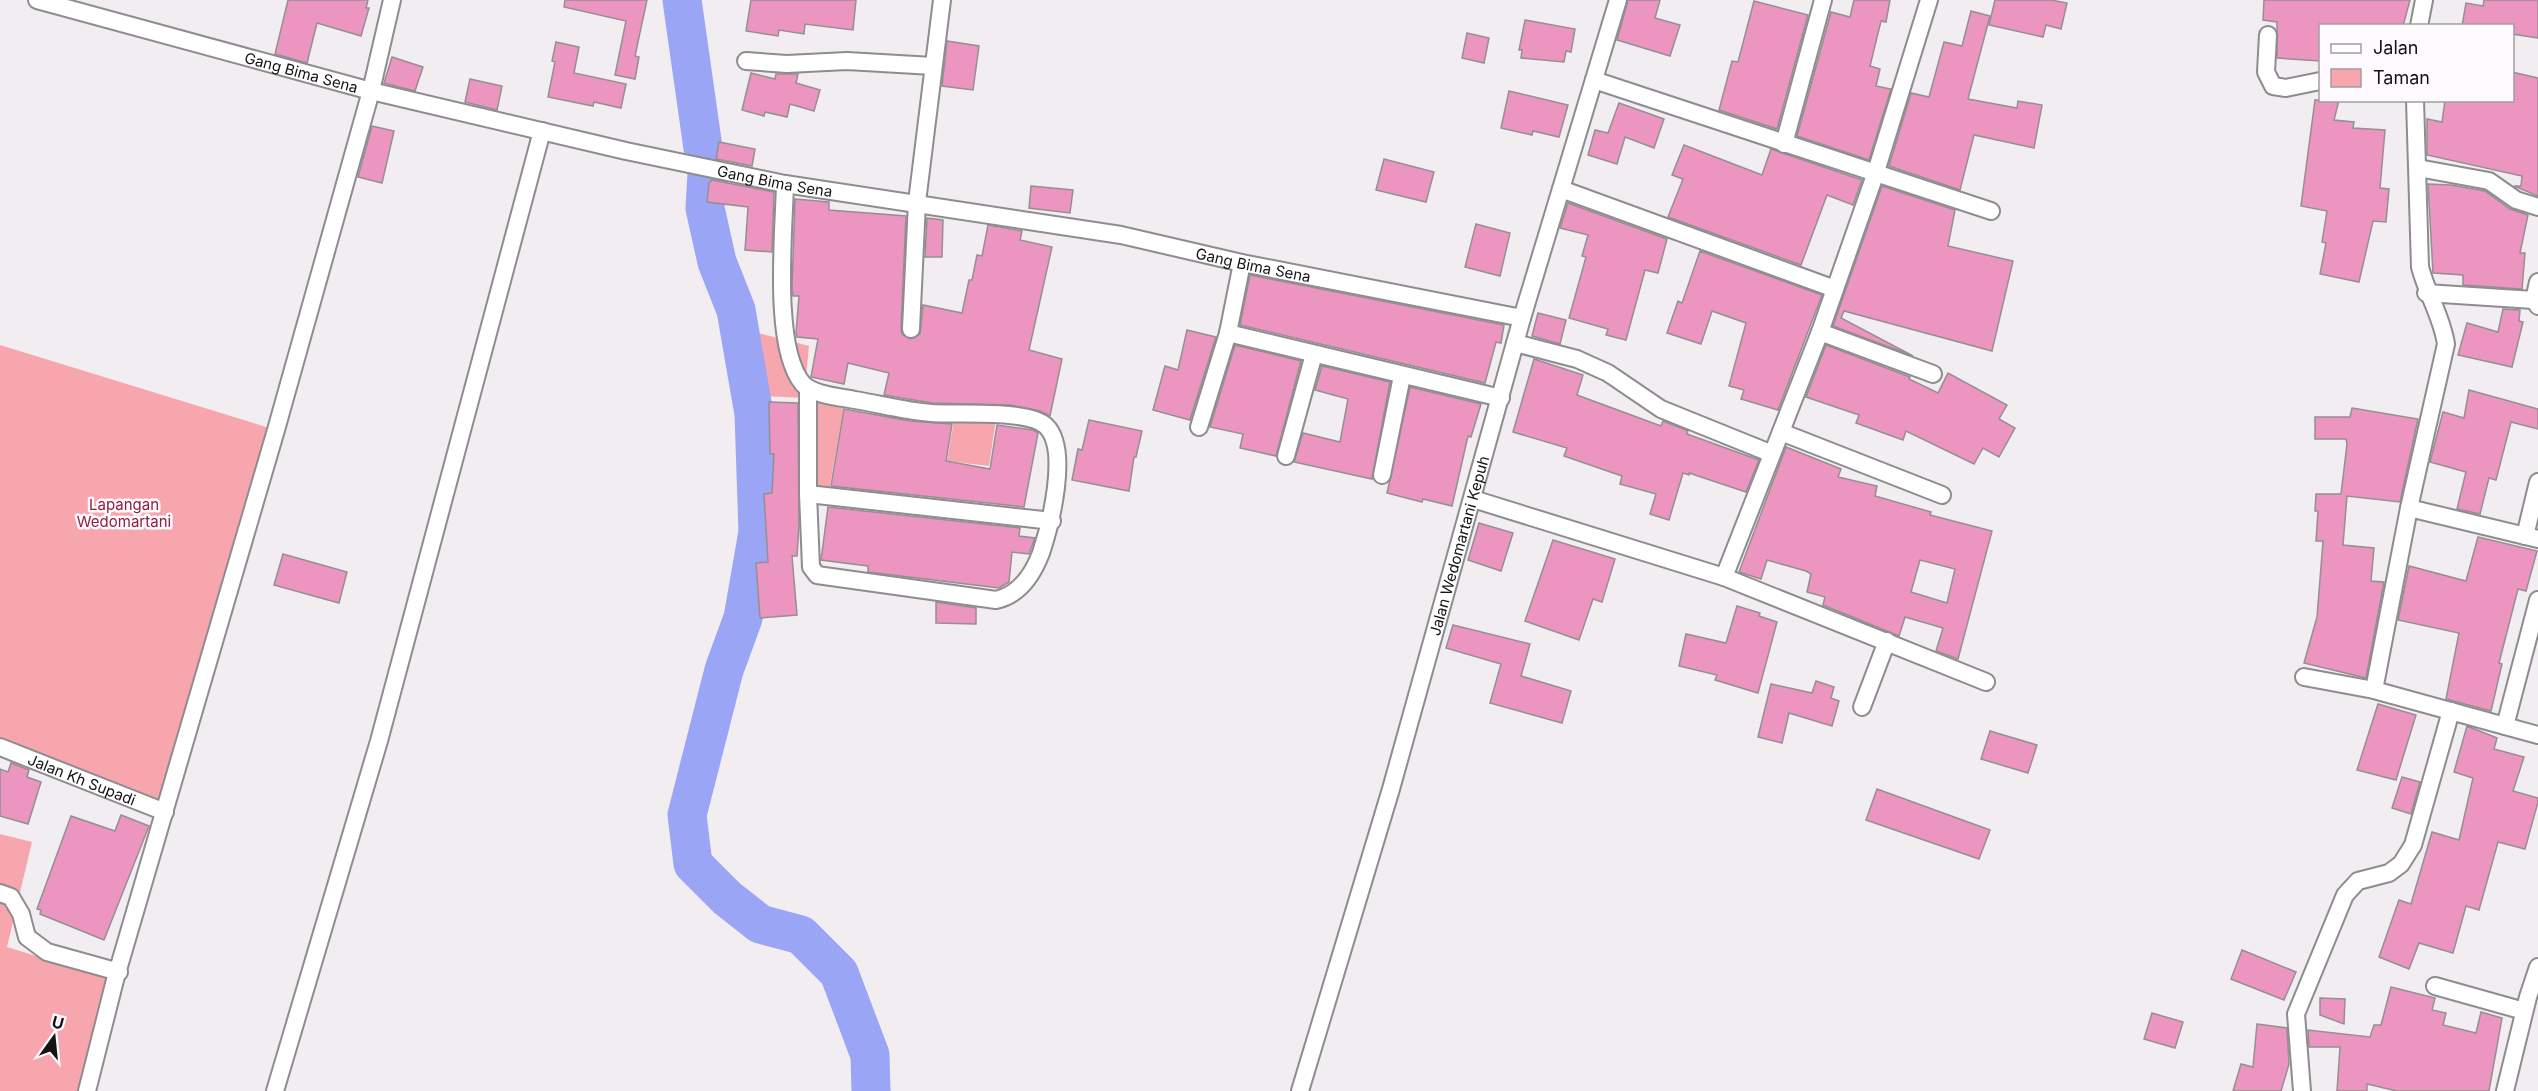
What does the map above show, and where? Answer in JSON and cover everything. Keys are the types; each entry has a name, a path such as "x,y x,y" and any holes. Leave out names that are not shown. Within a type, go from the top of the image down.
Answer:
{"street":[{"name":"Gang Bima Sena","path":"37,0 371,91 784,184 917,202 1121,235 1242,263 1522,318"},
{"path":"87,1091 371,91 392,0"},
{"path":"911,328 917,202 942,0"},
{"name":"Jalan Wedomartani Kepuh","path":"1300,1091 1391,789 1522,318 1618,0"},
{"path":"1724,577 1770,453 1781,432 1820,332 1875,175 1929,0"},
{"path":"2419,24 2424,0"},
{"path":"1784,144 1818,1"},
{"path":"2268,35 2266,72 2273,86 2286,88 2319,81"},
{"path":"746,61 787,64 847,61 933,66"},
{"path":"1594,80 1875,175 1991,211"},
{"path":"2374,690 2409,507 2446,344 2443,322 2427,293 2420,267 2415,102"},
{"path":"274,1091 379,741 542,131"},
{"path":"2418,168 2489,181 2516,200 2538,207"},
{"path":"784,184 782,288 786,331 793,366 808,388 811,567 817,575 986,600 1005,598 1034,572 1052,521 1057,455 1053,437 1046,425 981,412 930,413 846,398 808,388"},
{"path":"1561,189 1835,289"},
{"path":"1199,427 1228,333 1242,263"},
{"path":"2427,293 2536,303 2538,282"},
{"path":"1820,332 1933,374"},
{"path":"1228,333 1501,398"},
{"path":"1515,343 1577,359 1608,373 1661,409 1770,453"},
{"path":"1286,456 1314,354"},
{"path":"1383,476 1402,376"},
{"path":"1781,432 1942,495"},
{"path":"2409,507 2531,538 2538,482"},
{"path":"808,494 1052,521"},
{"path":"1473,500 1724,577 1986,682"},
{"path":"2505,726 2538,600"},
{"path":"1862,707 1887,641"},
{"path":"2304,677 2374,690 2538,735"},
{"path":"2302,1091 2297,1025 2299,1003 2345,896 2358,881 2389,873 2401,864 2413,845 2451,711"},
{"name":"Jalan Kh Supadi","path":"0,747 165,812"},
{"path":"0,893 11,897 21,914 27,936 47,952 119,972"},
{"path":"2505,1091 2524,1011 2538,966"},
{"path":"2435,986 2524,1011"}],"green space":[{"path":"754,332 809,346 804,398 762,396"},
{"name":"Lapangan Wedomartani","path":"0,345 276,430 165,812 0,747"},
{"path":"809,396 845,400 829,491 811,488"},
{"path":"955,414 996,419 989,466 947,461"},
{"path":"0,834 32,842 7,947 111,979 84,1091 0,1091"}],"building":[{"path":"288,0 368,0 366,8 369,8 361,36 317,23 307,63 275,54"},
{"path":"565,0 647,0 635,56 639,57 635,79 615,75 626,21 564,7"},
{"path":"751,0 856,0 853,30 805,24 804,34 779,30 778,36 746,31"},
{"path":"1628,0 1660,0 1655,18 1680,25 1670,56 1617,40"},
{"path":"1854,0 1890,0 1886,22 1881,21 1870,66 1880,69 1876,86 1891,89 1869,160 1797,136 1831,12 1850,17"},
{"path":"1995,0 2051,0 2067,3 2061,29 2046,25 2043,37 1989,25"},
{"path":"2264,0 2410,0 2404,24 2319,24 2319,61 2277,58 2277,22 2263,20"},
{"path":"2484,0 2538,0 2538,38 2514,34 2514,24 2462,24 2466,3 2483,6"},
{"path":"1754,1 1808,15 1777,129 1719,110 1732,61 1738,62"},
{"path":"1971,11 1990,16 1968,99 2017,108 2018,101 2042,105 2034,148 1974,135 1960,190 1889,166 1911,93 1929,97 1944,42 1962,46"},
{"path":"1525,20 1575,29 1571,52 1566,51 1564,62 1521,58 1522,50 1519,50"},
{"path":"1467,33 1489,38 1484,63 1462,58"},
{"path":"947,41 979,46 973,90 942,86"},
{"path":"556,42 579,47 574,73 626,84 621,108 594,102 593,106 548,97 555,62 552,61"},
{"path":"392,57 423,67 415,91 384,83"},
{"path":"2514,72 2538,78 2538,196 2514,186 2521,186 2522,176 2427,155 2427,119 2442,122 2445,102 2514,102"},
{"path":"751,73 775,79 776,74 798,74 796,83 820,90 814,111 790,104 787,117 765,112 764,116 742,110"},
{"path":"470,79 502,86 497,110 465,102"},
{"path":"1509,91 1568,105 1559,137 1533,131 1532,135 1501,128"},
{"path":"2315,100 2338,102 2334,120 2354,122 2353,128 2385,130 2380,188 2389,189 2386,222 2373,221 2359,282 2320,274 2326,243 2322,242 2327,211 2301,206"},
{"path":"1619,103 1664,119 1654,148 1625,137 1617,164 1588,155 1595,130 1608,133"},
{"path":"372,126 394,131 382,183 358,177"},
{"path":"719,142 755,149 752,166 716,159"},
{"path":"1684,145 1762,175 1771,149 1862,180 1853,205 1827,195 1801,265 1668,217 1683,179 1672,175"},
{"path":"1384,159 1434,172 1426,202 1376,190"},
{"path":"712,180 774,192 772,252 745,250 748,207 707,202 709,183"},
{"path":"2428,184 2451,185 2485,191 2510,209 2528,215 2520,253 2525,253 2522,289 2463,285 2463,275 2433,273"},
{"path":"1031,186 1073,190 1070,213 1029,208"},
{"path":"1882,186 1955,210 1948,246 2013,261 1992,351 1844,311 1841,318 1913,356 1833,326"},
{"path":"795,199 829,202 829,210 906,216 901,328 902,334 910,339 920,334 923,305 962,313 977,255 982,256 988,225 1022,231 1020,240 1052,247 1029,350 1062,359 1050,416 1040,411 1010,405 932,403 884,395 889,373 848,363 844,384 811,377 818,339 797,337 796,333 799,296 793,296 792,288"},
{"path":"1568,203 1667,239 1658,273 1645,270 1626,340 1606,335 1608,329 1569,318 1586,257 1582,256 1588,235 1560,228"},
{"path":"927,218 943,220 942,257 925,257"},
{"path":"1476,224 1510,233 1500,276 1465,267"},
{"path":"1700,251 1822,295 1778,410 1741,399 1744,390 1729,386 1746,323 1712,311 1701,344 1667,333 1678,301 1682,303"},
{"path":"1250,275 1504,325 1501,343 1496,342 1485,383 1240,325"},
{"path":"2503,309 2520,310 2519,321 2523,322 2512,367 2458,355 2467,323 2498,332"},
{"path":"1538,313 1566,320 1560,344 1532,336"},
{"path":"1187,330 1216,337 1190,420 1153,410 1165,366 1178,370"},
{"path":"1235,345 1301,361 1276,456 1240,448 1243,434 1210,427"},
{"path":"1826,345 1910,377 1909,379 1938,393 1948,373 2007,405 1999,419 2015,428 1999,457 1983,448 1974,464 1906,431 1903,440 1856,423 1859,415 1806,397"},
{"path":"1534,359 1583,375 1577,395 1661,426 1663,421 1688,431 1687,434 1759,460 1746,492 1683,473 1669,520 1650,514 1656,494 1620,484 1622,476 1564,456 1567,448 1513,432"},
{"path":"1322,366 1390,382 1372,479 1294,462 1303,433 1340,442 1348,399 1315,390"},
{"path":"1410,387 1481,404 1471,437 1468,436 1452,506 1423,499 1422,502 1387,493"},
{"path":"2469,390 2538,409 2538,429 2511,422 2496,480 2489,478 2480,514 2457,509 2466,472 2430,462 2443,412 2464,418"},
{"path":"769,402 798,403 799,525 797,556 792,556 797,615 760,618 756,563 768,562 764,494 772,493 774,454 770,454"},
{"path":"2352,408 2418,419 2400,502 2347,496 2343,545 2374,548 2371,581 2384,582 2366,678 2304,663 2317,617 2323,541 2316,541 2318,511 2315,511 2316,494 2341,494 2347,444 2346,439 2315,439 2315,417 2350,417"},
{"path":"844,409 910,421 952,424 946,461 990,469 997,425 1033,430 1038,433 1024,507 831,486"},
{"path":"1089,420 1142,431 1136,457 1134,457 1129,491 1072,480 1078,449 1082,450"},
{"path":"1786,447 1841,469 1838,477 1877,486 1875,496 1931,512 1930,515 1992,531 1958,659 1936,651 1943,628 1905,617 1899,636 1823,605 1825,597 1807,592 1811,574 1806,571 1767,560 1761,579 1739,572","holes":["1920,560 1955,569 1947,603 1911,592"]},
{"path":"828,507 1020,528 1019,536 1035,538 1029,554 1012,552 1009,582 999,588 868,572 868,566 821,560"},
{"path":"1479,523 1513,533 1501,571 1468,560"},
{"path":"2478,537 2537,551 2526,591 2518,589 2499,663 2502,664 2491,711 2446,699 2459,633 2398,620 2409,566 2466,581"},
{"path":"1553,540 1615,559 1602,602 1593,599 1579,640 1525,621"},
{"path":"283,554 347,572 339,603 274,585"},
{"path":"936,602 976,608 976,624 936,623"},
{"path":"1737,606 1760,613 1759,616 1777,622 1758,693 1715,680 1717,675 1679,666 1686,634 1726,643"},
{"path":"1453,625 1530,644 1521,676 1571,691 1562,723 1490,703 1501,664 1446,648"},
{"path":"1816,681 1834,687 1831,698 1839,701 1832,726 1789,713 1782,743 1758,737 1771,684 1812,693"},
{"path":"2378,704 2416,715 2396,780 2357,770"},
{"path":"2467,726 2497,738 2494,749 2524,757 2513,791 2538,798 2538,802 2525,849 2498,842 2479,910 2466,906 2453,953 2419,943 2409,969 2379,957 2399,900 2411,904 2432,832 2459,840 2473,778 2454,772"},
{"path":"1990,731 2037,745 2028,773 1981,759"},
{"path":"11,763 29,770 27,777 41,782 28,824 0,816 0,769 8,772"},
{"path":"2402,777 2420,782 2411,814 2392,808"},
{"path":"1877,789 1990,830 1979,859 1866,820"},
{"path":"121,815 149,826 104,940 40,914 41,910 37,909 71,816 115,831"},
{"path":"2242,950 2296,972 2284,1000 2231,979"},
{"path":"2391,987 2435,998 2432,1010 2446,1013 2443,1025 2476,1033 2481,1012 2502,1018 2489,1091 2397,1091 2367,1084 2367,1091 2337,1091 2340,1047 2309,1047 2308,1030 2370,1037 2374,1025 2381,1025"},
{"path":"2320,998 2345,999 2344,1024 2320,1015"},
{"path":"2152,1013 2183,1022 2175,1048 2144,1039"},
{"path":"2257,1024 2287,1028 2289,1064 2281,1091 2233,1091 2241,1064 2253,1067"}],"waterway":[{"path":"682,0 703,148"},
{"path":"707,174 705,208 717,262 736,310 754,414 758,532 743,618 724,670 687,815 693,864 727,898 760,924 801,935 839,973 870,1055 871,1091"}]}
